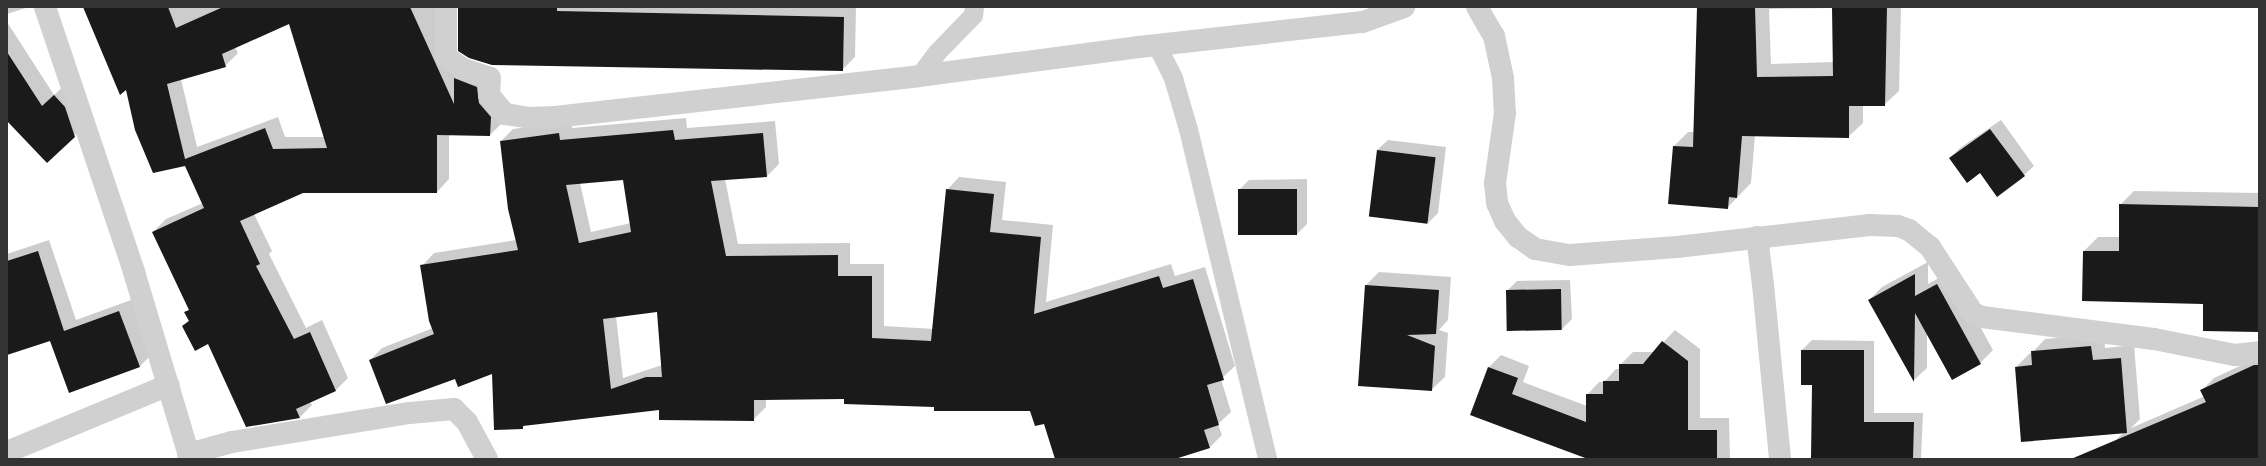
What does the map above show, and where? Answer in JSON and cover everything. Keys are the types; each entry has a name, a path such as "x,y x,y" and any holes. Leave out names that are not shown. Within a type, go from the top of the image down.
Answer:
{"street":[{"path":"45,7 134,272 169,385 189,457 232,442 410,413 454,410 467,422 487,459"},
{"path":"446,7 446,56 463,69 490,78 489,96 505,114 529,118 555,117 918,76 1363,22 1404,7"},
{"path":"1477,7 1494,36 1503,78 1505,113 1495,183 1497,203 1505,221 1518,237 1535,249 1570,255 1677,247 1870,225 1898,226 1909,230 1930,247 1973,314 1982,317 2154,339 2236,355 2259,352"},
{"path":"1757,237 1780,459"},
{"path":"7,452 169,385"}],"lane":[{"path":"918,76 937,52 973,15 974,7"},
{"path":"1157,46 1173,78 1188,129 1267,459"}],"building":[{"path":"83,7 168,7 176,28 223,7 410,7 454,104 454,78 477,87 479,103 491,117 490,136 437,135 437,193 303,193 240,221 260,264 256,266 294,339 310,332 336,391 296,409 300,418 246,427 208,344 195,351 182,326 189,321 184,312 189,310 152,232 204,208 185,166 153,173 135,130 126,90 120,95","holes":["289,24 327,148 273,149 265,128 185,159 167,84 226,67 222,54"]},
{"path":"458,7 557,7 557,11 844,17 843,71 492,65 469,58 458,51"},
{"path":"1697,7 1755,7 1757,77 1833,76 1832,7 1887,7 1885,106 1849,106 1849,138 1742,136 1737,198 1729,197 1728,209 1668,204 1673,146 1693,147"},
{"path":"7,52 42,106 54,95 65,107 75,137 47,163 7,121"},
{"path":"1990,129 2025,176 1997,197 1980,173 1967,183 1949,158"},
{"path":"673,130 675,140 763,133 767,177 711,181 726,256 838,255 838,276 872,276 872,338 931,341 946,189 994,194 990,232 1041,237 1034,314 1159,276 1163,288 1193,279 1224,380 1207,385 1219,425 1204,430 1210,448 1175,459 1055,459 1044,424 1035,426 1030,411 934,411 934,407 844,404 844,399 754,400 754,421 659,420 659,410 523,426 523,429 494,430 492,374 458,387 455,379 386,404 369,360 434,334 429,321 420,265 518,250 508,209 500,141 559,133 560,140","holes":["623,180 631,232 579,243 566,185","657,312 662,377 646,377 611,389 603,319"]},
{"path":"1377,150 1436,157 1427,224 1369,217"},
{"path":"1238,189 1297,189 1297,235 1238,235"},
{"path":"2119,204 2259,207 2259,332 2203,331 2203,304 2082,301 2083,251 2119,251"},
{"path":"38,251 64,331 119,311 140,367 69,393 50,341 7,355 7,261"},
{"path":"1915,274 1915,296 1937,284 1981,364 1952,380 1915,313 1914,382 1868,300"},
{"path":"1365,285 1439,290 1436,334 1407,335 1435,346 1432,391 1358,386"},
{"path":"1561,289 1562,330 1507,331 1506,290"},
{"path":"1662,341 1688,361 1688,430 1717,430 1717,459 1588,459 1470,415 1488,367 1518,378 1512,394 1586,422 1586,394 1603,394 1603,381 1619,381 1619,364 1643,364"},
{"path":"2091,346 2093,360 2121,358 2127,433 2021,442 2015,367 2032,365 2031,351"},
{"path":"1801,350 1864,350 1864,422 1914,422 1913,459 1811,459 1812,385 1801,385"},
{"path":"2254,365 2259,365 2259,459 2071,459 2206,402 2200,390"}]}
